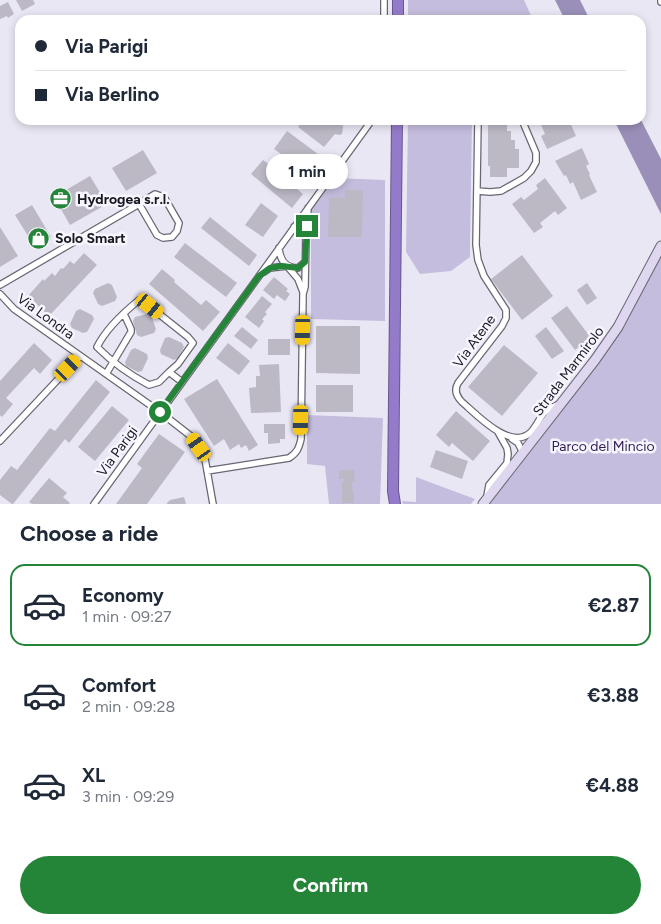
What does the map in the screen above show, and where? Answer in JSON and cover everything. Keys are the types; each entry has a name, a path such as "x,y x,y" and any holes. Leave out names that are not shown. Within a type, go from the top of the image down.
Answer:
{"highway":[{"path":"398,0 398,15"},
{"path":"391,504 393,491 397,125"},
{"path":"393,491 395,504"}],"main road":[{"name":"Strada Marmirolo","path":"485,502 595,360 618,327 661,246"}],"street":[{"path":"384,0 384,15"},
{"name":"Via Parigi","path":"94,504 368,125"},
{"name":"Via Atene","path":"478,125 476,244 478,260 484,276 506,310 506,318 502,326 458,382 455,392 462,402 498,432 511,438"},
{"path":"477,192 501,190 524,178 532,171 536,162 536,153 524,125"},
{"name":"Via Londra","path":"0,285 155,194 164,197 179,223 177,231 172,237 163,238 157,235 139,204"},
{"path":"207,472 289,458 296,454 299,447 301,439 303,294 305,287 308,208"},
{"path":"294,227 300,228 306,234"},
{"path":"279,248 282,260 298,279 303,294"},
{"path":"259,276 270,268 287,266 298,268 305,262"},
{"name":"Via Londra","path":"0,294 14,309 160,412 192,437 205,459 213,504"},
{"path":"139,300 150,306 188,337 193,344 178,364 159,382 149,385 137,379 114,362 97,347 100,339 139,300"},
{"path":"106,374 130,332 131,328 124,314"},
{"name":"Via Londra","path":"0,441 80,356"},
{"path":"169,372 182,382"},
{"path":"511,438 530,434 545,412 561,402"},
{"name":"Via Atene","path":"485,502 489,485 507,463 507,448 498,432"},
{"path":"511,438 518,443 523,452"}],"green space":[{"path":"408,0 524,0 531,15 408,15"},
{"path":"408,125 472,125 470,257 451,271 420,274 406,252"},
{"path":"335,178 385,180 385,321 311,319 311,209"},
{"name":"Parco del Mincio","path":"661,240 661,504 483,504 571,391 641,285"},
{"path":"307,415 383,418 380,504 329,504 325,466 307,464"},
{"path":"416,477 475,499 471,504 403,504 402,501 416,502"}],"shaded area":[{"path":"555,0 580,0 588,15 562,15"},
{"path":"616,125 644,125 661,159 661,214"}],"building":[{"path":"16,0 33,0 35,4 22,11"},
{"path":"8,2 14,14 8,18 7,16 0,19 0,6"},
{"path":"299,125 343,125 343,127 342,134 335,134 324,147 298,127"},
{"path":"488,125 507,125 507,131 511,131 511,140 515,140 515,149 519,149 519,168 507,168 507,177 490,177 490,166 488,166"},
{"path":"541,125 571,125 576,136 547,149 541,136 545,134"},
{"path":"287,131 326,160 316,176 290,156 288,159 274,149"},
{"path":"582,148 589,164 586,166 589,175 597,192 581,200 573,182 570,184 566,175 564,176 555,161"},
{"path":"143,150 157,173 126,191 112,168"},
{"path":"263,160 303,194 292,208 251,174"},
{"path":"90,176 107,204 70,225 54,197"},
{"path":"545,178 567,208 558,215 555,211 540,223 543,227 534,233 512,204 521,197 524,200 538,189 536,185"},
{"path":"345,190 363,190 362,237 328,237 329,198 345,197"},
{"path":"261,203 278,216 263,237 245,225"},
{"path":"32,205 51,237 35,247 15,215"},
{"path":"210,217 257,255 249,266 201,228"},
{"path":"0,227 18,256 0,267"},
{"path":"185,243 237,283 226,297 174,257"},
{"path":"84,253 97,265 49,316 28,296 43,279 44,281 52,273 55,276 70,261 74,264"},
{"path":"522,255 553,296 522,320 491,279"},
{"path":"162,269 201,305 206,300 220,312 203,331 149,284"},
{"path":"274,277 288,289 286,291 290,294 285,301 277,295 274,299 263,290"},
{"path":"108,283 112,285 117,297 115,301 102,306 98,304 93,293 95,289"},
{"path":"587,283 597,298 587,305 577,290"},
{"path":"262,296 272,304 265,312 267,314 262,319 264,321 259,328 245,317"},
{"path":"567,306 591,338 575,350 551,318"},
{"path":"80,309 92,315 94,319 87,332 83,333 72,328 70,324 76,311"},
{"path":"151,315 156,329 154,333 141,337 137,335 133,321 135,317"},
{"path":"316,326 360,326 360,374 316,373"},
{"path":"242,327 258,340 251,349 234,336"},
{"path":"546,327 564,351 552,359 535,336"},
{"path":"169,337 182,343 184,347 178,358 174,360 161,354 160,350 165,338"},
{"path":"268,339 290,339 290,355 268,355"},
{"path":"34,343 52,360 40,374 34,368 6,398 13,404 2,417 0,415 0,381"},
{"path":"228,343 250,361 239,375 216,358"},
{"path":"504,345 538,373 502,416 468,387"},
{"path":"135,348 147,354 148,358 142,371 138,372 126,366 125,362 131,350"},
{"path":"279,364 281,412 251,413 249,388 256,387 256,376 260,376 259,365"},
{"path":"217,379 258,445 249,451 246,445 241,448 239,444 230,450 224,439 214,446 184,399"},
{"path":"96,380 110,392 69,443 65,439 13,504 0,495 0,480 11,466 17,470 50,428 55,431"},
{"path":"316,385 353,385 353,412 316,412"},
{"path":"112,406 129,420 95,461 78,447"},
{"path":"456,411 490,441 473,461 452,443 449,447 436,435"},
{"path":"264,424 285,424 285,439 280,439 280,443 268,444 268,433 264,433"},
{"path":"159,434 185,452 147,504 116,504 142,468 137,464"},
{"path":"436,450 468,461 462,479 430,467"},
{"path":"354,470 355,481 352,482 352,487 354,503 342,503 342,482 345,479 339,479 339,471"},
{"path":"49,478 67,493 63,497 69,504 32,504 29,502"},
{"path":"184,497 186,504 167,504 170,500"}],"place":[{"name":"Hydrogea s.r.l.","path":"61,199"},
{"name":"Solo Smart","path":"39,238"}],"route":[{"path":"160,412 259,276 270,268 282,266 298,268 305,262 307,226"}]}
